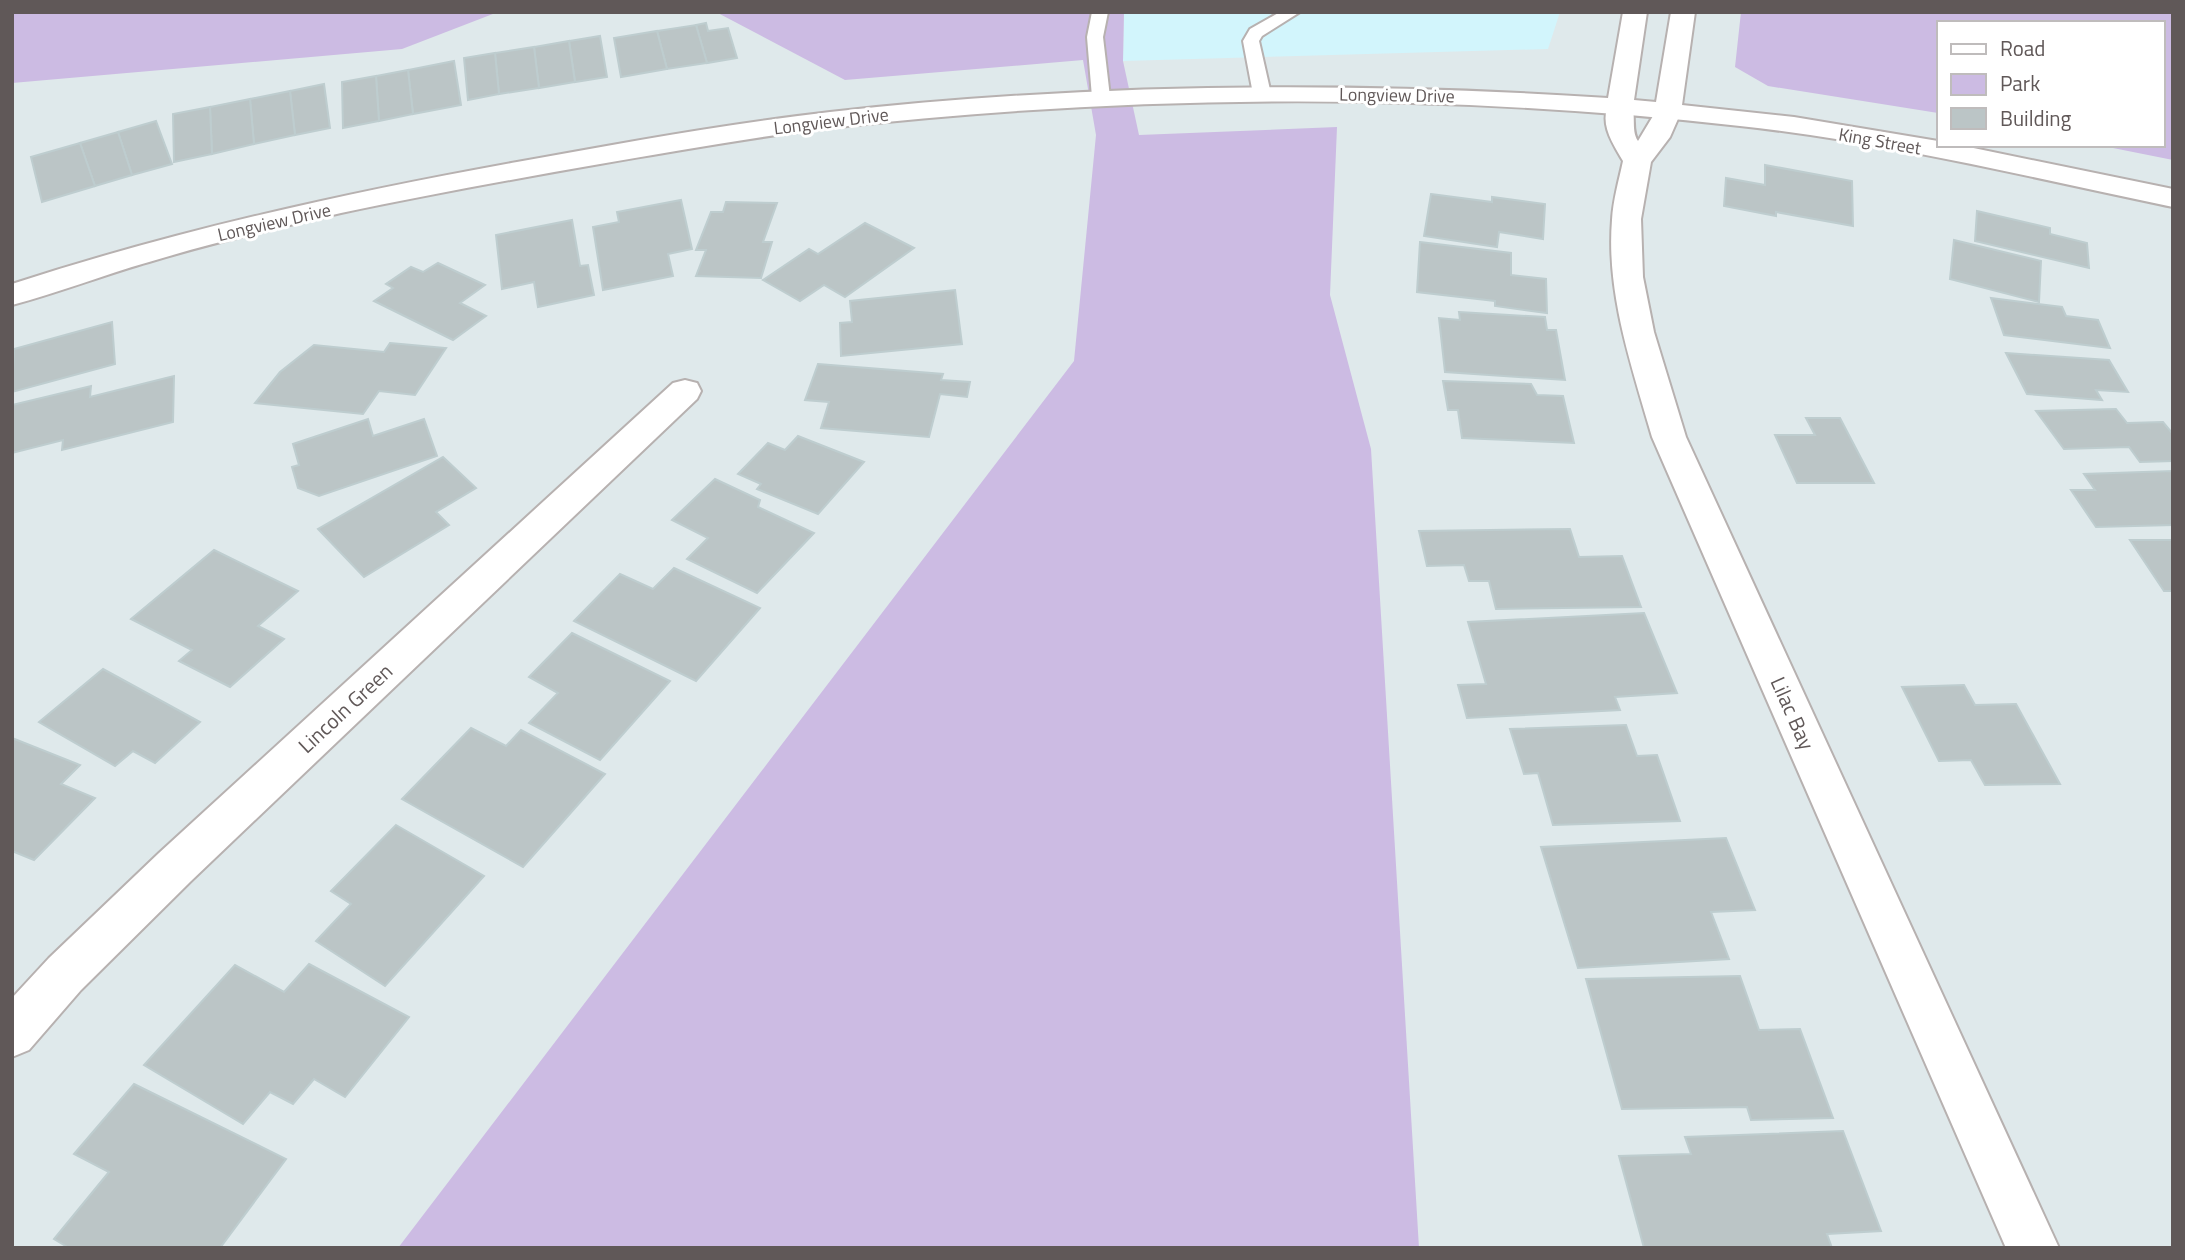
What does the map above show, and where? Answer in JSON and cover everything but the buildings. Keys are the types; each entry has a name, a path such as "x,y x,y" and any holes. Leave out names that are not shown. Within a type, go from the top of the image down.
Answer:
{"street":[{"path":"1635,12 1620,107 1620,134 1637,161"},
{"name":"Lilac Bay","path":"1683,12 1668,111 1656,137 1637,161 1626,219 1628,277 1638,332 1669,437 2033,1248"},
{"name":"Longview Drive","path":"12,295 147,253 272,221 488,175 826,120 1101,97 1262,94 1446,96 1668,111"},
{"name":"King Street","path":"1668,111 1745,119 1905,144 2173,198"},
{"name":"Lincoln Green","path":"12,1033 65,974 175,867 685,391"}],"lane":[{"path":"1100,12 1095,37 1101,97"},
{"path":"1262,94 1251,41 1256,33 1292,12"}],"shaded area":[{"path":"1124,12 1560,12 1548,49 1123,61"}],"green space":[{"path":"12,12 498,12 402,49 12,83"},
{"path":"716,12 1124,12 1123,61 1139,135 1337,127 1330,295 1371,449 1419,1248 398,1248 1074,361 1096,135 1083,60 845,80"},
{"path":"1741,12 2173,12 2173,160 2108,147 2164,147 2164,21 1937,21 1937,113 1768,86 1735,67"}]}
